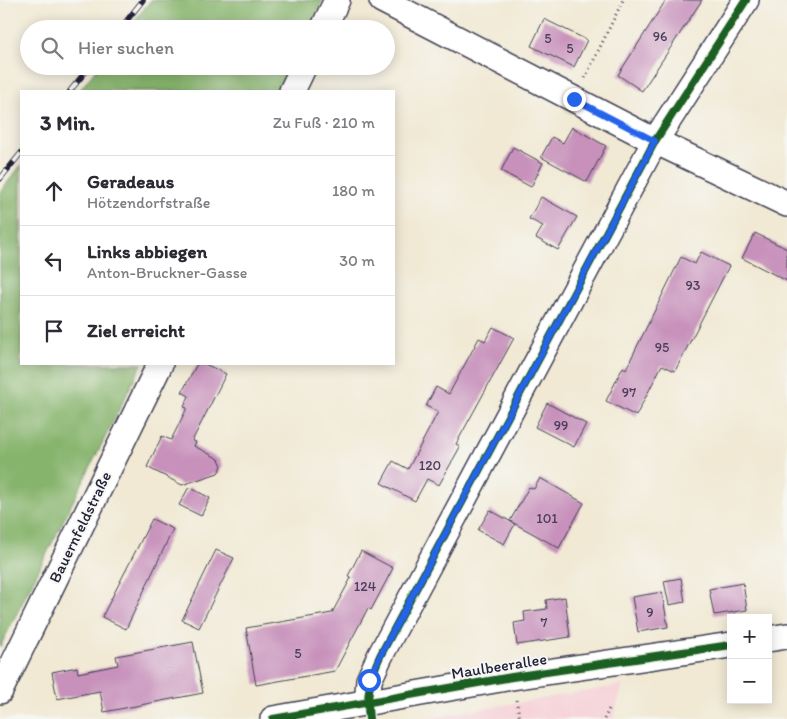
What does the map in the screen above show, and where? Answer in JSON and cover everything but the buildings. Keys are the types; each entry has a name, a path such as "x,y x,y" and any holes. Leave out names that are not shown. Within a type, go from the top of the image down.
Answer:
{"street":[{"path":"327,20 337,0"},
{"path":"382,0 655,141 787,204"},
{"path":"367,703 369,680 380,656 655,141 746,0"},
{"path":"292,90 300,75"},
{"name":"Bauernfeldstraße","path":"0,691 160,365"},
{"path":"772,638 787,636"},
{"name":"Maulbeerallee","path":"273,719 512,677 727,646"}],"path":[{"path":"574,99 623,0"},
{"path":"604,719 609,709"}],"shaded area":[{"path":"623,685 613,719 422,719"}],"green space":[{"path":"151,0 323,0 313,20 135,20"},
{"path":"92,75 286,75 278,90 80,90"},
{"path":"20,166 20,365 141,365 0,647 0,192"}],"railway":[{"path":"127,20 143,0"},
{"path":"71,90 83,75"},
{"path":"0,179 20,154"}],"cycle path":[{"path":"369,719 368,702 370,687 380,656 655,141 746,0"},
{"path":"273,719 512,677 727,646"}],"route":[{"path":"369,680 380,656 655,141 574,99"}]}
